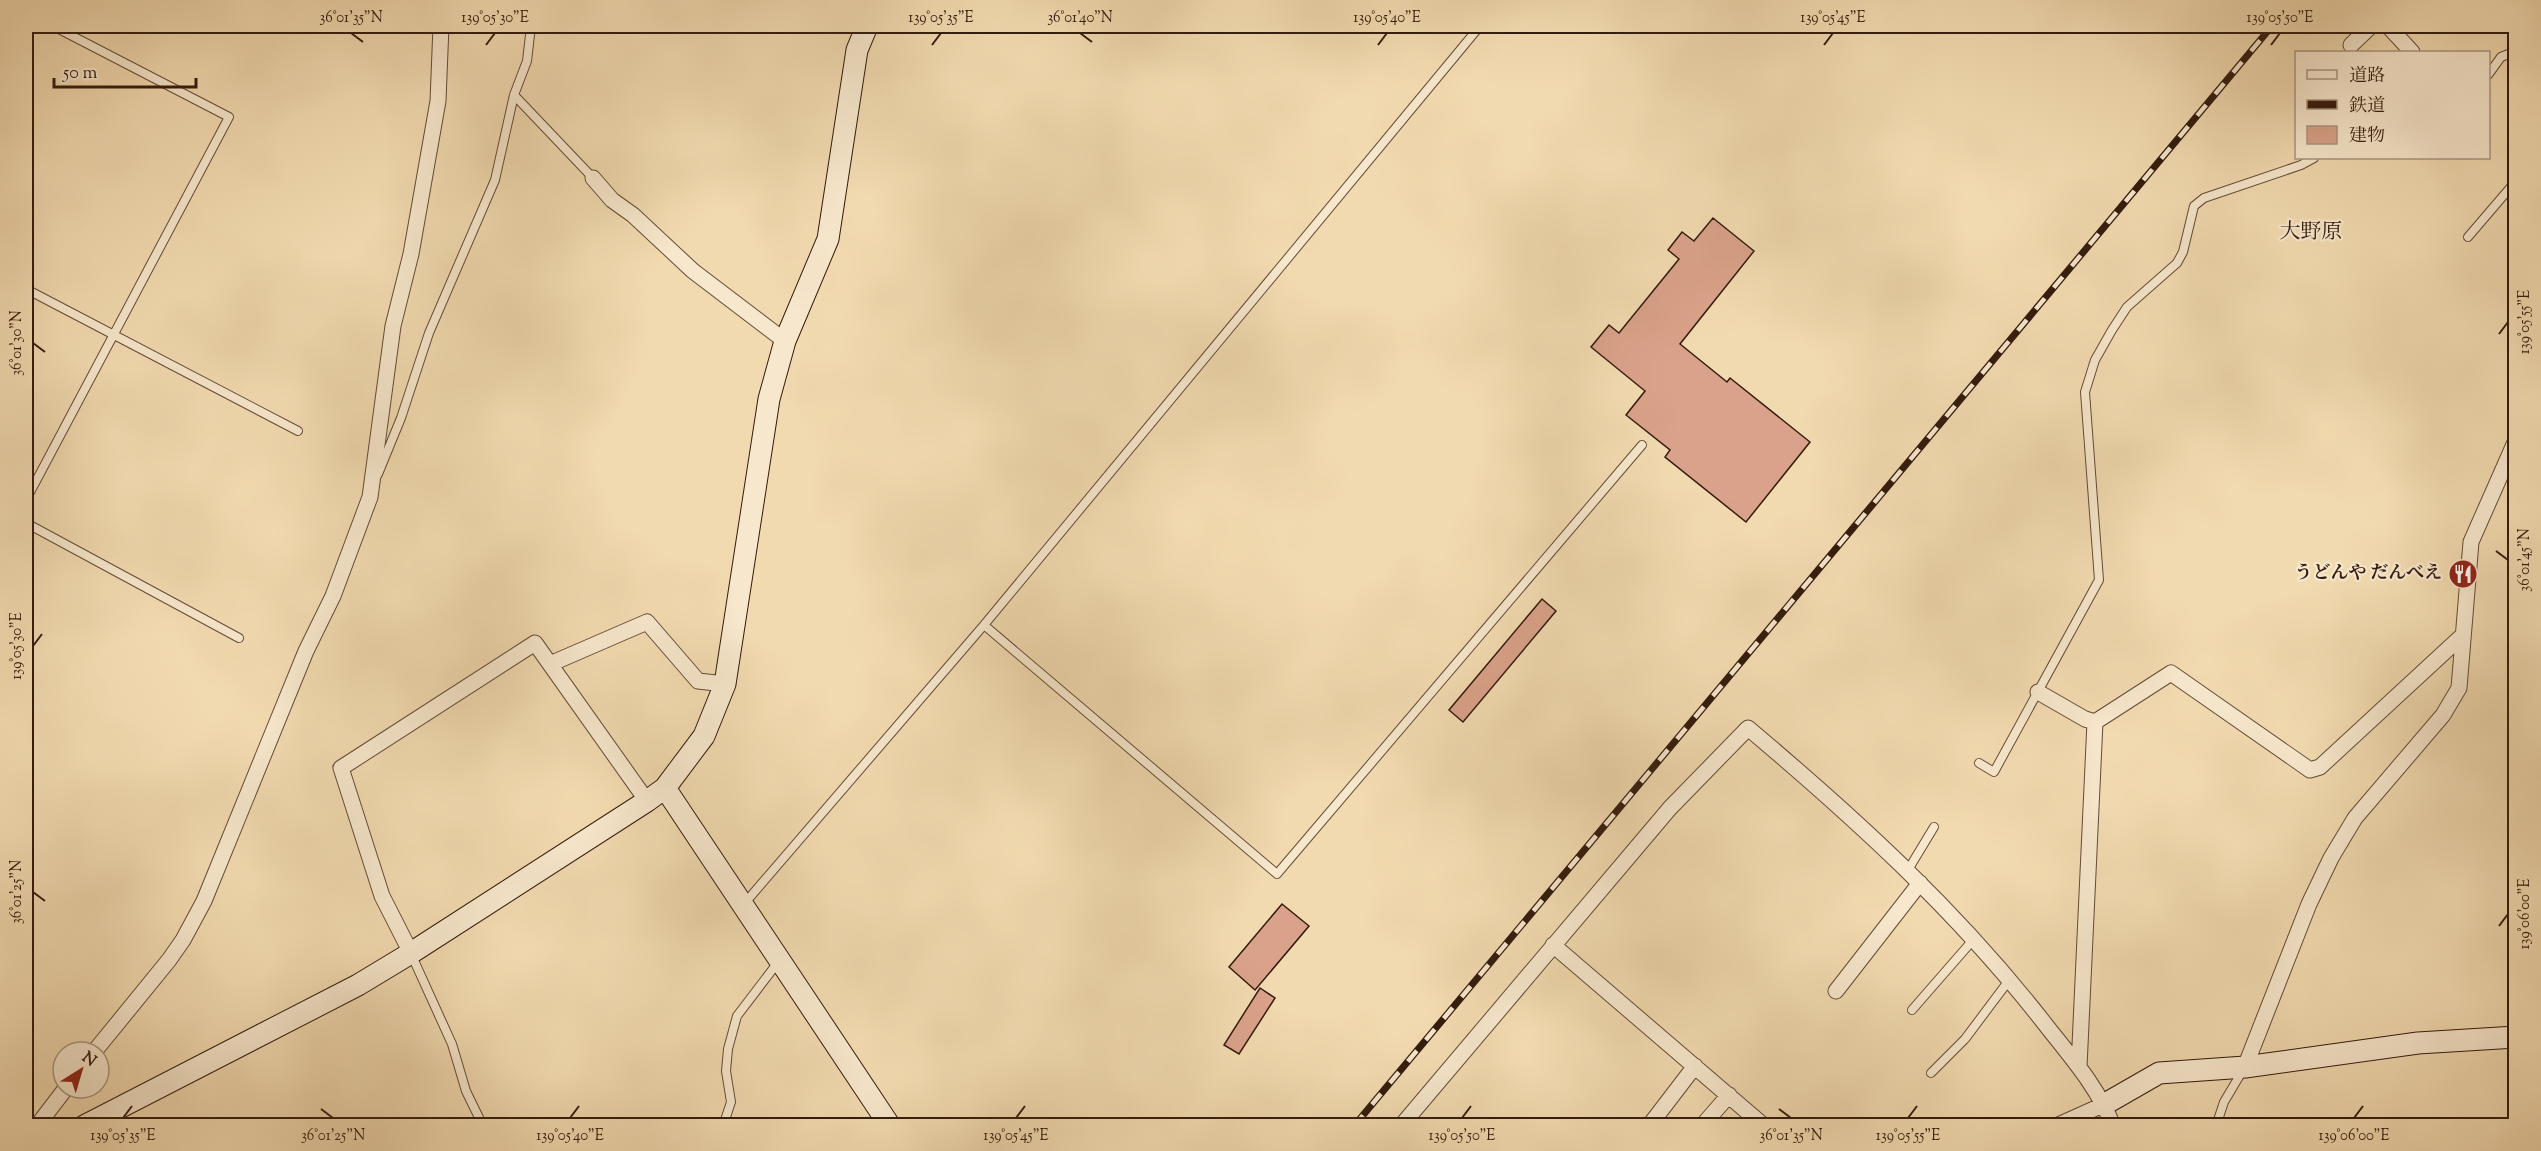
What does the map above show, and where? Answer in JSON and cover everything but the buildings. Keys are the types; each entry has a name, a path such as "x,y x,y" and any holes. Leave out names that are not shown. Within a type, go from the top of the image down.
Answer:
{"street":[{"path":"104,1040 169,960 183,940 204,901 306,651 333,596 374,484 393,326 411,254 438,101 441,26"},
{"path":"84,1125 358,985 411,953 665,788 704,736 725,684 769,399 785,341 828,238 856,50 867,26"},
{"path":"2351,45 2371,26"},
{"path":"2388,26 2411,51"},
{"path":"592,178 612,201 633,214 693,271 785,341"},
{"path":"2245,1067 2309,904 2331,858 2355,818 2444,715 2459,688 2471,542 2516,440"},
{"path":"550,664 647,622 698,681 725,684"},
{"path":"2038,692 2085,719 2095,722 2171,673 2310,770 2320,766 2463,635"},
{"path":"411,953 382,896 341,768 535,643 647,801"},
{"path":"2079,1067 2095,722"},
{"path":"1401,1125 1670,808 1748,728 1840,806 1908,870 2010,979 2079,1067 2105,1104 2113,1125"},
{"path":"665,788 890,1125"},
{"path":"1836,991 1920,883"},
{"path":"1554,945 1764,1125"},
{"path":"2056,1125 2105,1104 2159,1073 2245,1067 2418,1042 2516,1037"},
{"path":"1649,1125 1695,1066"},
{"path":"1702,1125 1729,1095"},
{"path":"37,1125 57,1100"}],"lane":[{"path":"26,38 32,26"},
{"path":"26,500 229,117 53,26"},
{"path":"374,484 401,418 429,333 495,180 514,95 527,61 531,26"},
{"path":"743,905 984,625 1480,26"},
{"path":"2490,72 2501,57 2516,51"},
{"path":"514,95 592,178"},
{"path":"1980,763 1994,772 2099,579 2085,392 2095,360 2127,307 2177,263 2183,252 2193,206 2204,198 2301,165 2312,159"},
{"path":"2468,237 2516,181"},
{"path":"26,289 298,431"},
{"path":"984,625 1277,874 1642,445"},
{"path":"26,523 239,638"},
{"path":"1908,870 1934,826"},
{"path":"1912,1010 1973,940"},
{"path":"411,953 452,1044 466,1091 483,1125"},
{"path":"723,1125 731,1102 726,1071 728,1049 737,1016 780,959"},
{"path":"1931,1073 1965,1039 2010,979"},
{"path":"2216,1125 2224,1102 2245,1067"},
{"path":"667,1125 677,1122 690,1125"}],"railway":[{"path":"1354,1126 2272,26"}],"place":[{"name":"うどんや だんべえ","path":"2463,574"}],"district":[{"name":"大野原","path":"2311,233"}]}
